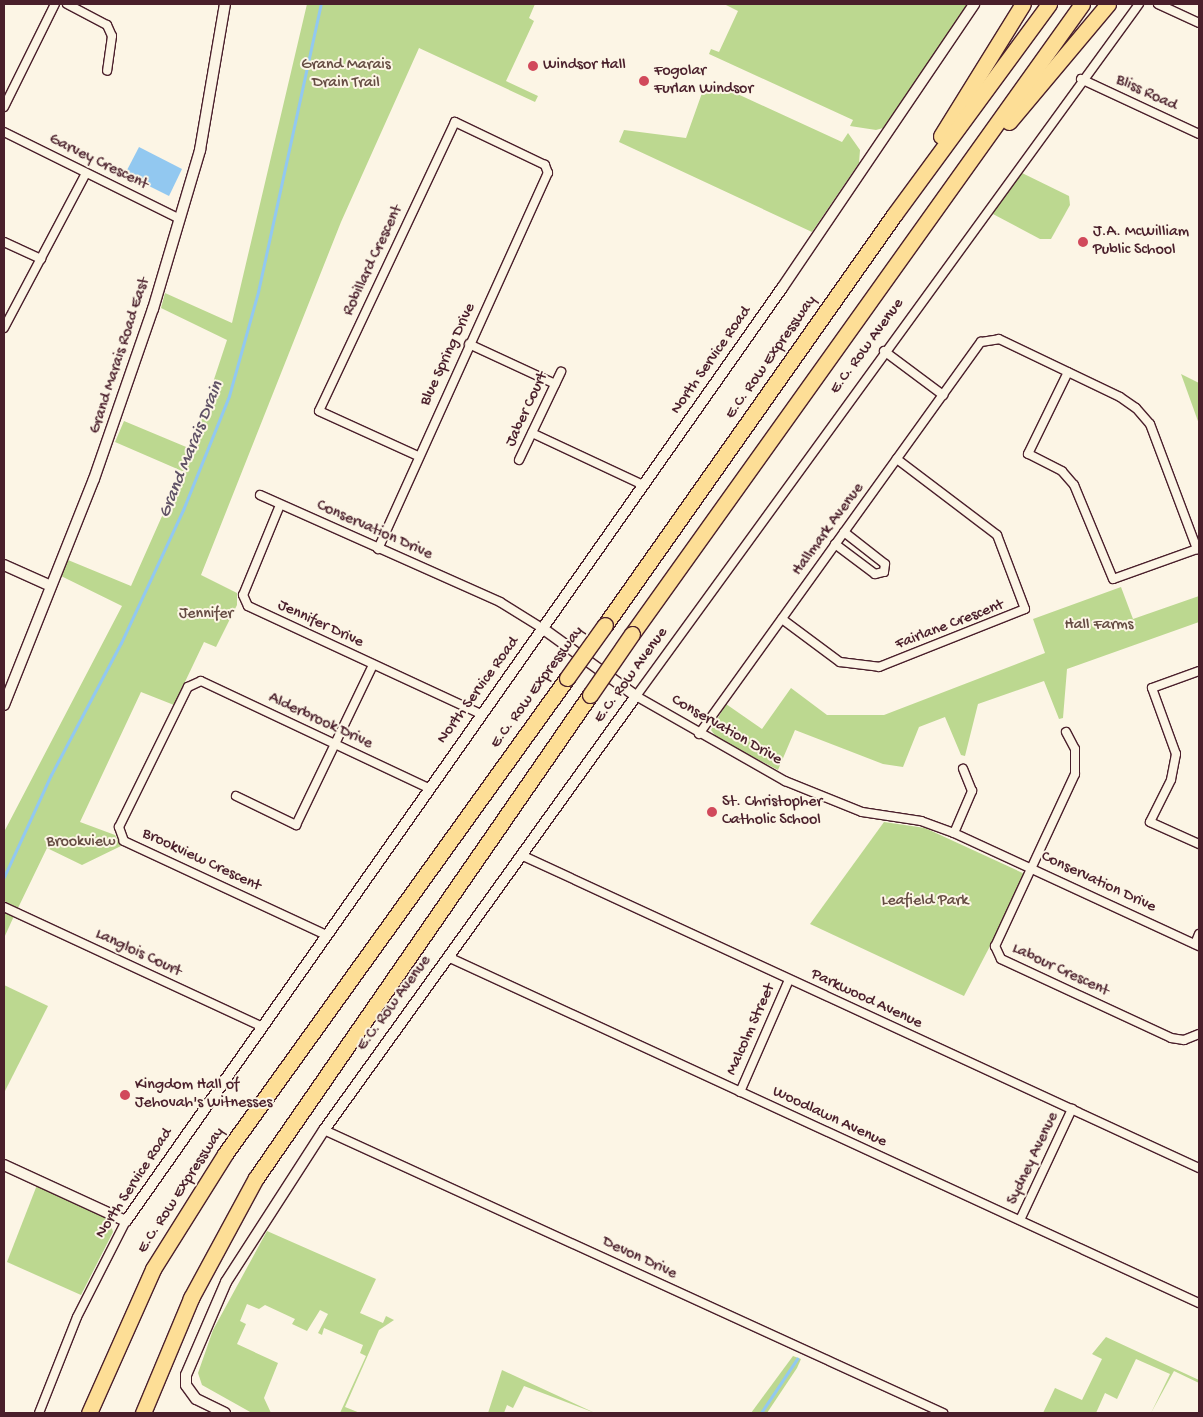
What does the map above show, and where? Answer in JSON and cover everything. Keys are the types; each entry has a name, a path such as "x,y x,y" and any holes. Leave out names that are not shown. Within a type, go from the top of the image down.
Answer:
{"highway":[{"path":"894,215 1024,4"},
{"name":"E.C. Row Expressway","path":"90,1413 153,1268 225,1154 605,625 894,215 1049,4"},
{"path":"143,1413 191,1298 256,1178 632,634 1082,4"},
{"path":"944,199 1108,4"},
{"path":"81,1413 153,1268"}],"street":[{"path":"4,107 55,4"},
{"path":"67,4 107,24 112,36 107,71"},
{"name":"Grand Marais Road East","path":"4,705 123,401 200,150 225,4"},
{"name":"North Service Road","path":"39,1413 77,1317 126,1221 324,934 643,485 974,4"},
{"name":"E.C. Row Avenue","path":"225,1413 196,1399 186,1385 193,1352 226,1282 324,1130 884,351 1081,79 1138,4"},
{"path":"1158,4 1199,23"},
{"name":"Bliss Road","path":"1081,79 1199,134"},
{"name":"Robillard Crescent","path":"418,456 319,411 454,122 545,166 548,173"},
{"name":"Garvey Crescent","path":"4,132 180,219"},
{"path":"4,328 86,173"},
{"name":"Blue Spring Drive","path":"378,549 418,456 548,173"},
{"path":"4,242 41,258"},
{"name":"Hallmark Avenue","path":"699,734 981,342 999,338 1068,372"},
{"path":"469,344 555,384"},
{"path":"884,351 943,395"},
{"name":"Jaber Court","path":"519,460 561,372"},
{"path":"1068,372 1120,397 1150,424 1197,549 1113,579 1074,485 1062,471 1028,454 1068,372"},
{"path":"532,433 643,485"},
{"name":"Fairlane Crescent","path":"782,619 840,662 878,667 1025,610 997,535 897,459"},
{"name":"Conservation Drive","path":"260,495 500,602 542,628 636,696 699,734 785,781 862,812 921,822 954,833 1197,945"},
{"name":"Jennifer Drive","path":"280,505 243,595 248,606 481,714"},
{"path":"835,544 875,574 884,572 885,564 844,532"},
{"path":"4,565 51,586"},
{"path":"236,796 296,825 373,664"},
{"path":"1199,670 1152,688 1176,754 1172,780 1150,822 1199,844"},
{"name":"Alderbrook Drive","path":"201,681 428,788"},
{"name":"Brookview Crescent","path":"201,681 188,688 119,827 124,841 324,934"},
{"path":"1033,869 1075,774 1075,750 1066,732"},
{"path":"954,833 972,791 963,769"},
{"name":"Parkwood Avenue","path":"521,855 1199,1168"},
{"name":"Labour Crescent","path":"1033,869 995,946 1001,959 1171,1038 1184,1040 1199,1034"},
{"name":"Langlois Court","path":"4,907 260,1026"},
{"path":"1197,945 1199,934"},
{"name":"Woodlawn Avenue","path":"448,957 1199,1303"},
{"name":"Malcolm Street","path":"740,1092 789,980"},
{"name":"Sydney Avenue","path":"1020,1220 1072,1109"},
{"name":"Devon Drive","path":"324,1130 932,1411 943,1413"},
{"path":"4,1165 126,1221"}],"green space":[{"name":"Grand Marais Drain Trail","path":"307,4 535,4 529,18 534,21 506,81 538,96 535,102 419,48 341,222 201,575 237,593 237,605 216,647 204,642 174,705 141,692 80,822 115,835 121,846 82,865 47,848 18,908 4,901 4,832 122,606 61,576 68,560 131,586 182,471 115,442 124,421 191,449 227,340 161,308 165,293 232,323"},
{"path":"724,4 968,4 883,128 876,130 850,126 853,120 709,54 711,49 719,52 738,11"},
{"path":"718,85 842,142 848,133 860,150 859,163 812,232 619,142 624,130 686,138 702,93"},
{"path":"1020,172 1069,196 1070,205 1051,239 1040,239 991,213"},
{"path":"1181,374 1199,383 1199,424"},
{"name":"Hall Farms","path":"1121,587 1133,619 1199,596 1199,622 1067,669 1063,718 1059,719 1044,681 978,704 965,756 961,755 945,717 919,727 903,767 883,764 795,730 778,770 717,738 711,730 726,704 762,729 791,688 827,715 884,715 1045,653 1033,619"},
{"name":"Leafield Park","path":"884,822 925,828 1027,875 964,996 810,924"},
{"path":"4,912 14,916 4,938"},
{"path":"4,985 48,1006 4,1093"},
{"path":"37,1185 106,1217 111,1225 113,1232 81,1295 7,1262"},
{"path":"267,1231 376,1279 360,1313 383,1323 386,1316 394,1320 379,1330 345,1407 360,1413 340,1413 366,1356 360,1353 363,1345 324,1328 322,1335 318,1333 328,1314 320,1310 307,1331 292,1324 295,1319 265,1305 259,1309 247,1304 240,1321 246,1324 237,1344 278,1363 264,1398 271,1413 252,1413 202,1385 198,1373 213,1330"},
{"path":"1106,1337 1199,1380 1199,1383 1174,1371 1151,1413 1170,1374 1136,1359 1117,1399 1105,1393 1096,1413 1043,1413 1055,1388 1082,1400 1102,1359 1092,1354"},
{"path":"793,1356 801,1359 797,1368 767,1413 751,1413"},
{"path":"502,1370 595,1413 524,1386 513,1408 507,1405 504,1413 488,1413"}],"water":[{"path":"139,147 182,169 169,196 125,174"}],"waterway":[{"name":"Grand Marais Drain","path":"4,877 51,775 121,643 183,510 229,396 258,292 321,4"},
{"path":"761,1413 797,1359"}],"place":[{"name":"Windsor Hall","path":"533,66"},
{"name":"Fogolar Furlan Windsor","path":"644,81"},
{"name":"J.A. McWilliam Public School","path":"1083,242"},
{"name":"St. Christopher Catholic School","path":"712,812"},
{"name":"Kingdom Hall of Jehovah's Witnesses","path":"125,1095"}],"park label":[{"name":"Jennifer","path":"206,615"},
{"name":"Brookview","path":"81,843"}]}
